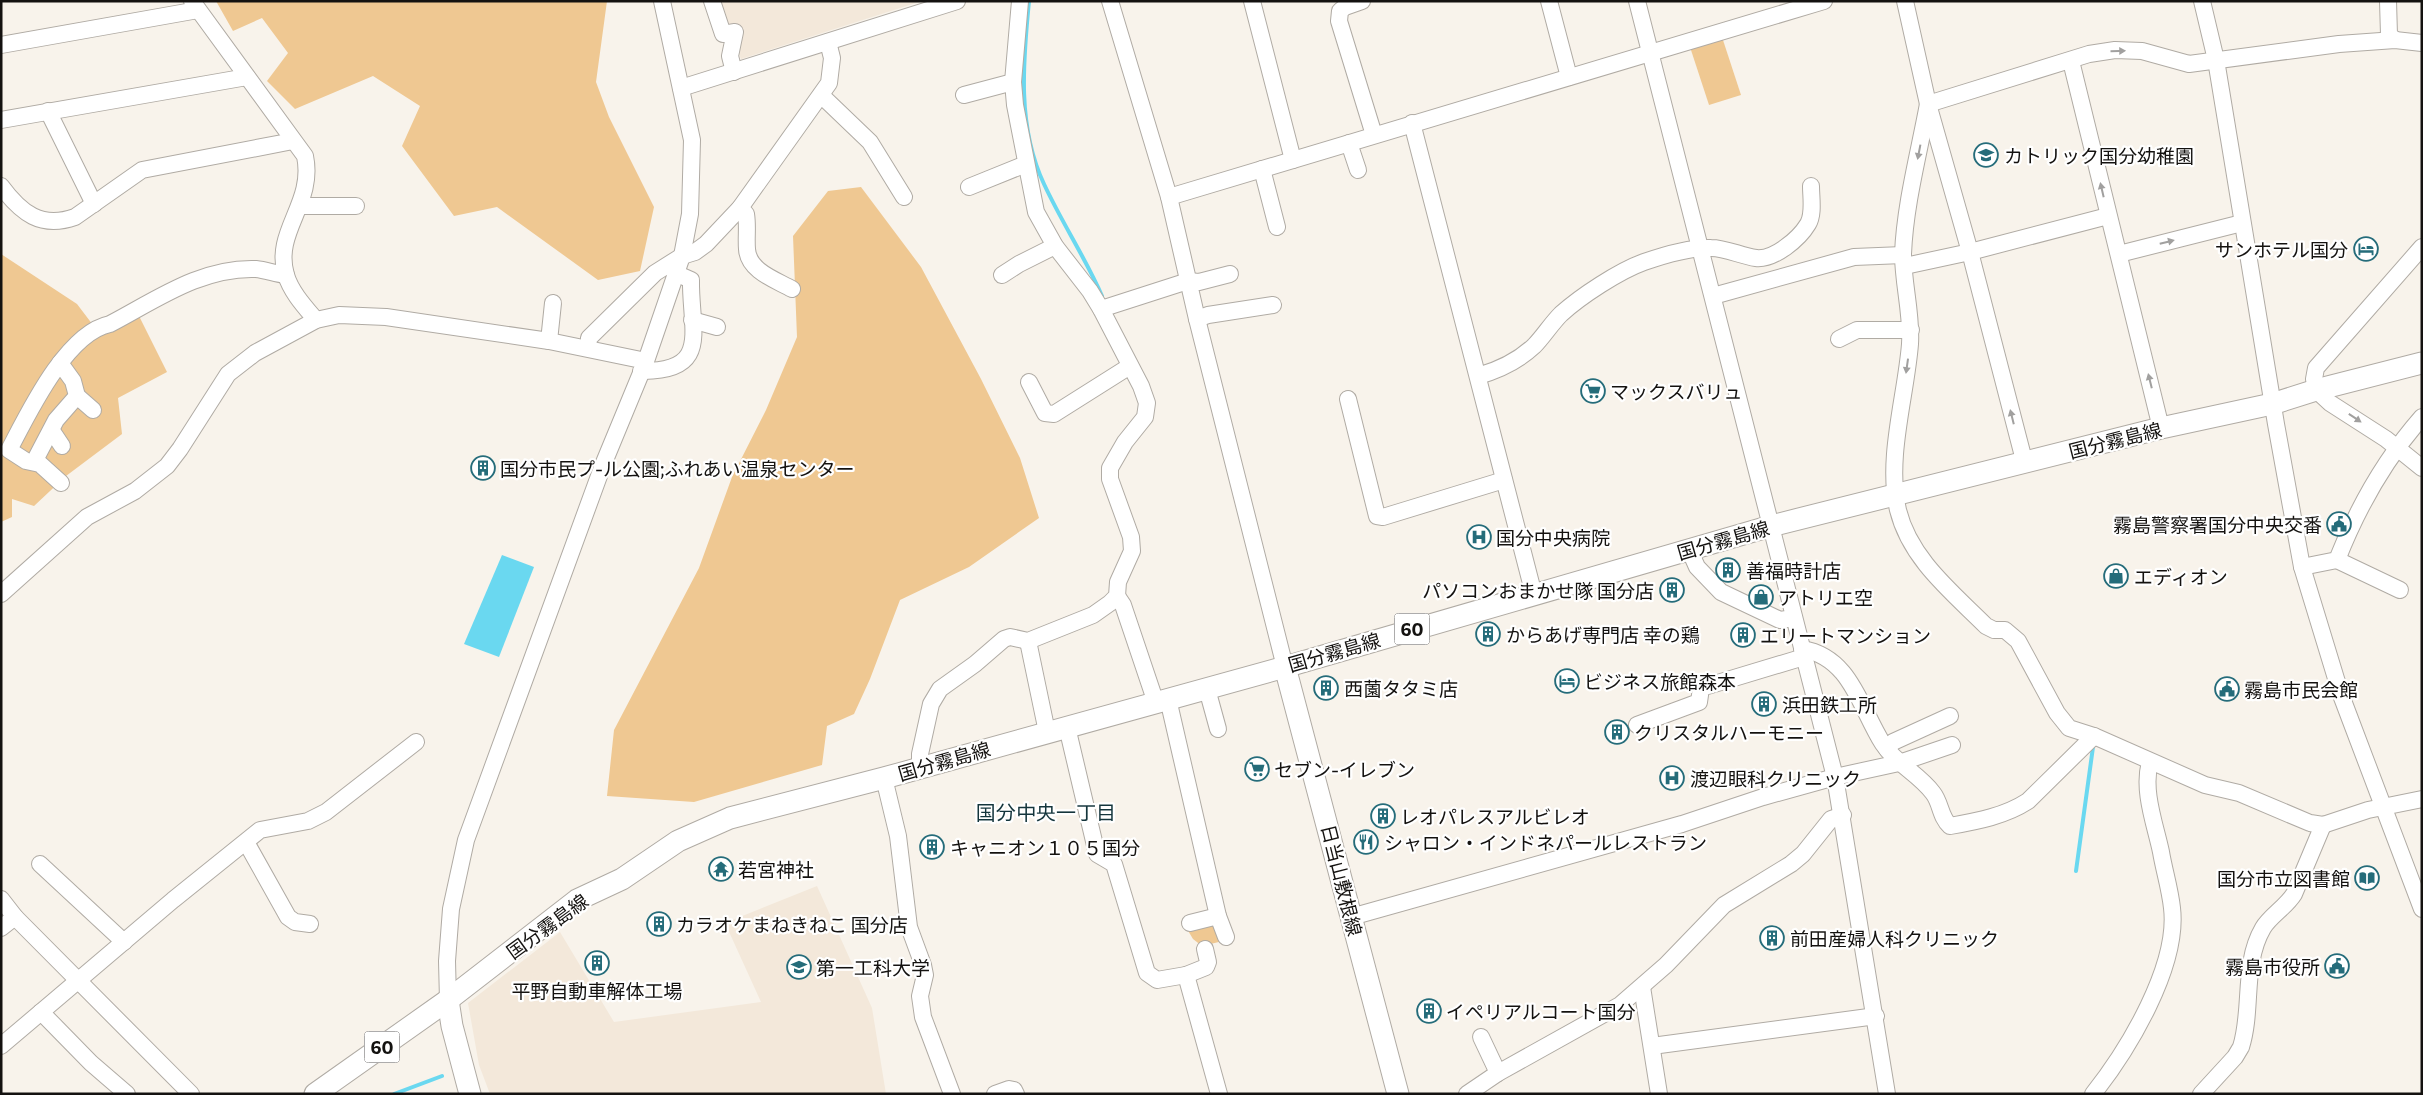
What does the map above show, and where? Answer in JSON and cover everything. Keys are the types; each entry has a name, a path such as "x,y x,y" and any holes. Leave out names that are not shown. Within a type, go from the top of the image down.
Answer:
{"main road":[{"name":"国分霧島線","path":"315,1094 448,1000 578,900 622,879 678,840 730,818 884,778 920,766 1285,667 1771,526 2025,464 2161,428 2272,404 2316,390 2422,363"},
{"name":"日当山敷根線","path":"1285,667 1398,1094"},
{"path":"448,1000 452,1026 470,1094"}],"street":[{"path":"448,1000 447,961 451,909 466,840 603,465 644,366 682,256 690,214 692,140 662,1"},
{"path":"712,1 723,34 735,32 730,56 734,72"},
{"path":"681,88 957,1"},
{"path":"920,766 920,754 931,704 940,688 975,664 1004,639 1021,639 1094,615 1117,590 1132,551 1131,537 1110,479 1110,468 1125,442 1145,417 1147,403 1101,309 1090,291 1055,246 1036,212 1036,180 1026,164 1020,105 1013,82 1020,57 1020,1"},
{"path":"1110,1 1169,197 1197,318 1285,667"},
{"path":"1252,1 1293,160"},
{"path":"1362,1 1340,11 1339,21 1374,135"},
{"path":"1549,1 1569,77"},
{"path":"1636,1 1701,248 1835,776 1888,1094"},
{"path":"1169,197 1824,1"},
{"path":"1904,1 1928,104 1970,252 2025,464"},
{"path":"2202,1 2216,60 2272,404 2302,566 2341,695 2385,805 2422,909"},
{"path":"2388,1 2389,35 2395,40"},
{"path":"1,45 195,6 305,156 308,178 301,206 290,227 284,249 286,275 298,298 316,320"},
{"path":"1928,104 2071,62 2089,54 2115,50 2142,52 2189,64 2339,44 2395,40 2422,43"},
{"path":"588,348 589,338 655,273 682,256 695,252 706,244 740,208 822,96 832,76 832,58 828,42"},
{"path":"2071,62 2161,428"},
{"path":"1,120 247,77"},
{"path":"964,95 1013,82"},
{"path":"822,96 870,142 904,197"},
{"path":"1928,104 1911,192 1904,260 1911,330 1896,445 1898,510 1922,562 1986,626 1994,630 2005,630 2018,641 2056,713 2069,728 2094,736 2205,785 2239,793 2310,823 2323,826 2385,805 2422,799"},
{"path":"48,111 94,204"},
{"path":"1412,123 1534,595"},
{"path":"1,186 15,205 31,217 50,221 75,217 142,170 293,142"},
{"path":"1349,143 1358,170"},
{"path":"969,187 1026,164"},
{"path":"1262,169 1277,227"},
{"path":"1478,376 1502,369 1535,345 1544,331 1578,299 1634,266 1701,248 1713,248 1757,258 1769,256 1793,240 1808,224 1811,215 1811,186"},
{"path":"301,206 356,206"},
{"path":"740,208 746,214 747,252 753,264 762,272 792,289"},
{"path":"1713,296 1854,257 1904,260 1970,252 2108,216"},
{"path":"2119,254 2242,223"},
{"path":"1002,275 1055,246"},
{"path":"2422,247 2316,368 2314,379 2316,390 2330,404 2386,439 2422,468"},
{"path":"61,483 40,464 8,450 38,396 60,363 76,344 100,326 110,324 197,278 235,270 258,270 286,275"},
{"path":"1,594 88,517 135,491 167,466 228,374 255,353 316,320 338,315 360,314 549,341 588,348 658,372 676,367 688,360 693,346 691,280 676,273"},
{"path":"1101,309 1188,281 1199,282 1230,274"},
{"path":"549,341 553,303"},
{"path":"1197,318 1273,305"},
{"path":"692,320 717,327"},
{"path":"1839,339 1857,330 1911,330"},
{"path":"60,363 73,381 77,396 93,410"},
{"path":"1029,382 1045,413 1054,414 1130,366"},
{"path":"34,462 52,431 56,420 77,396"},
{"path":"1348,399 1377,516 1383,517 1504,480"},
{"path":"2337,560 2370,491 2397,448 2422,417"},
{"path":"52,431 62,446"},
{"path":"1689,549 1697,567 1721,592 1780,620 1794,618"},
{"path":"2302,566 2337,560 2400,590"},
{"path":"1117,590 1162,701 1218,916 1226,937"},
{"path":"1021,639 1057,729 1097,854 1114,864 1147,973 1157,980 1186,975 1206,967 1208,962 1205,949"},
{"path":"1637,725 1699,702 1701,688 1803,653 1818,652 1840,669 1861,699 1887,749 1899,763 1933,792 1946,822 1950,826 1987,819 2019,807 2028,801 2094,736"},
{"path":"1207,688 1218,729"},
{"path":"1887,749 1893,742 1950,716"},
{"path":"1,1046 260,830 308,821 326,812 416,742"},
{"path":"1351,917 1682,824 1763,797 1835,776 1899,763 1952,745"},
{"path":"2093,1094 2145,1016 2160,979 2172,932 2172,908 2147,785 2150,762"},
{"path":"884,778 898,836 909,927 924,965 925,974 920,996 923,1018 952,1094"},
{"path":"1468,1094 1498,1073 1606,1015 1642,987 1666,965 1724,905 1791,864 1803,854 1831,819 1843,815"},
{"path":"2201,1094 2235,1058 2241,1047 2255,946 2264,927 2287,904 2294,894 2323,826"},
{"path":"246,842 288,917 295,922 310,924"},
{"path":"40,864 124,942"},
{"path":"1,898 15,917 191,1094"},
{"path":"1190,923 1218,916"},
{"path":"1,928 15,917"},
{"path":"1186,975 1219,1094"},
{"path":"1642,987 1659,1094"},
{"path":"41,1012 92,1063 127,1094"},
{"path":"1652,1046 1876,1016"},
{"path":"1481,1037 1498,1073"},
{"path":"995,1094 1009,1089 1014,1090 1016,1094"}],"shaded area":[{"path":"216,1 607,1 596,82 609,117 654,207 640,271 598,280 497,207 454,216 402,146 420,106 373,76 295,109 267,81 288,53 262,18 233,31"},
{"path":"718,1 922,1 741,59"},
{"path":"1722,37 1741,95 1709,105 1690,47"},
{"path":"861,187 921,267 981,379 1020,458 1039,518 969,567 900,600 870,679 854,714 827,726 822,765 694,802 607,796 614,730 699,568 732,477 766,410 797,337 793,236 828,191"},
{"path":"1,254 77,304 99,333 139,316 167,372 118,398 122,434 66,476 34,506 12,499 12,517 1,522"},
{"name":"第一工科大学","path":"817,886 872,1008 886,1094 490,1094 479,1065 468,1003 560,932 614,1022 761,1002 725,923"},
{"path":"1217,923 1223,941 1202,946 1193,939 1187,929"}],"water":[{"path":"502,555 534,567 499,657 464,644"}],"waterway":[{"path":"1029,1 1024,71 1024,94 1029,140 1044,184 1102,296"},
{"path":"2076,871 2093,747"},
{"path":"394,1094 442,1076"}],"place":[{"name":"カトリック国分幼稚園","path":"1986,155"},
{"name":"サンホテル国分","path":"2366,249"},
{"name":"マックスバリュ","path":"1593,391"},
{"name":"国分市民プ-ル公園;ふれあい温泉センター","path":"483,468"},
{"name":"霧島警察署国分中央交番","path":"2339,524"},
{"name":"国分中央病院","path":"1479,537"},
{"name":"善福時計店","path":"1728,570"},
{"name":"エディオン","path":"2116,576"},
{"name":"パソコンおまかせ隊 国分店","path":"1672,590"},
{"name":"アトリエ空","path":"1761,597"},
{"name":"からあげ専門店 幸の鶏","path":"1488,634"},
{"name":"エリートマンション","path":"1743,635"},
{"name":"ビジネス旅館森本","path":"1567,681"},
{"name":"西薗タタミ店","path":"1326,688"},
{"name":"霧島市民会館","path":"2227,689"},
{"name":"浜田鉄工所","path":"1764,704"},
{"name":"クリスタルハーモニー","path":"1617,732"},
{"name":"セブン-イレブン","path":"1257,769"},
{"name":"渡辺眼科クリニック","path":"1672,778"},
{"name":"レオパレスアルビレオ","path":"1383,816"},
{"name":"シャロン・インドネパールレストラン","path":"1366,842"},
{"name":"キャニオン１０５国分","path":"932,847"},
{"name":"若宮神社","path":"721,869"},
{"name":"国分市立図書館","path":"2367,878"},
{"name":"カラオケまねきねこ 国分店","path":"659,924"},
{"name":"前田産婦人科クリニック","path":"1772,938"},
{"name":"平野自動車解体工場","path":"597,963"},
{"name":"霧島市役所","path":"2337,966"},
{"name":"第一工科大学","path":"799,967"},
{"name":"イペリアルコート国分","path":"1429,1011"}],"district":[{"name":"国分中央一丁目","path":"1046,812"}]}
